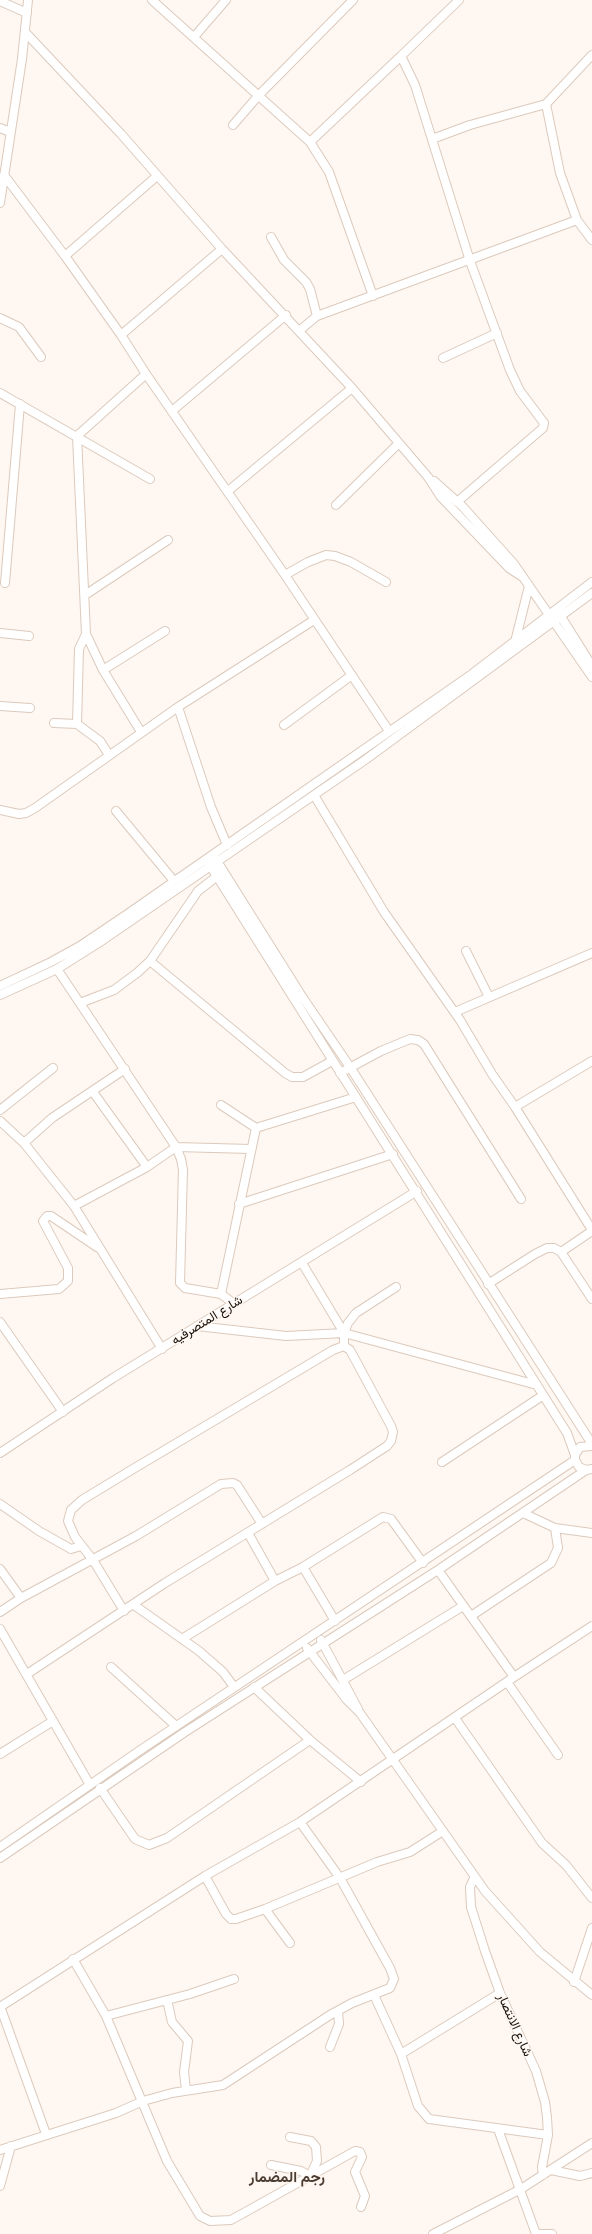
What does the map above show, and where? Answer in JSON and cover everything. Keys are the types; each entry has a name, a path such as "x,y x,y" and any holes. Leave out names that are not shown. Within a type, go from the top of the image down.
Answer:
{"street":[{"path":"0,203 25,32 28,0"},
{"path":"152,0 310,142 329,172 373,296"},
{"path":"194,37 226,0"},
{"path":"233,125 258,96 353,0"},
{"path":"310,142 459,0"},
{"path":"0,1 27,13"},
{"path":"25,32 121,134 222,249 300,330 428,477 457,502 502,550 529,586 592,677"},
{"path":"432,139 470,125 546,104 592,55"},
{"path":"401,56 415,86 470,261 515,381 543,420 544,425 457,502"},
{"path":"546,104 560,173 577,220 592,240"},
{"path":"0,128 10,132"},
{"path":"4,175 65,256 121,335 146,374 285,575 389,732"},
{"path":"65,256 157,176"},
{"path":"300,330 317,316 470,261 577,220"},
{"path":"271,237 284,260 302,278 310,289 317,316"},
{"path":"121,335 222,249"},
{"path":"172,411 286,315"},
{"path":"0,318 19,327 41,357"},
{"path":"443,358 497,333"},
{"path":"77,436 146,374"},
{"path":"228,491 352,388"},
{"path":"0,392 150,479"},
{"path":"5,583 20,404"},
{"path":"77,436 86,634 103,670 141,732"},
{"path":"336,505 398,444"},
{"path":"428,477 441,497 509,568 521,576"},
{"path":"85,595 168,540"},
{"path":"285,575 308,562 326,555 335,556 351,562 386,582"},
{"path":"0,995 57,969 212,860 314,795 447,701 554,622 558,613 592,582"},
{"path":"515,642 529,586"},
{"path":"0,986 29,973 80,946 174,881 212,860 227,845 472,674 549,615 558,613 592,593"},
{"path":"558,613 592,666"},
{"path":"0,810 12,813 26,813 178,707 314,620"},
{"path":"103,670 165,631"},
{"path":"0,633 29,636"},
{"path":"77,724 79,649 86,634"},
{"path":"284,725 352,675"},
{"path":"0,706 30,708"},
{"path":"178,707 211,807 227,845"},
{"path":"54,723 77,724 100,741 110,755"},
{"path":"314,795 384,912 455,1012 492,1074 515,1107 592,1231 561,1252"},
{"path":"116,811 174,881"},
{"path":"212,860 216,877 332,1061 417,1191 537,1385 542,1396 567,1433 579,1467 589,1469"},
{"path":"0,1847 234,1687 317,1634 423,1563 575,1457 580,1447 592,1445 350,1067 212,860"},
{"path":"80,1003 114,990 150,961 198,891 216,877"},
{"path":"466,951 489,997"},
{"path":"455,1012 592,953"},
{"path":"150,961 285,1074 292,1077 303,1077 332,1061"},
{"path":"57,969 176,1147 183,1170 180,1283 185,1288 221,1294 233,1303"},
{"path":"340,1073 381,1051 410,1039 418,1040 424,1044 521,1199"},
{"path":"515,1107 592,1061"},
{"path":"0,1110 53,1068"},
{"path":"24,1143 52,1118 93,1092 125,1069"},
{"path":"93,1092 147,1167"},
{"path":"256,1128 356,1097"},
{"path":"221,1105 256,1128"},
{"path":"0,1121 24,1143 74,1206 162,1349"},
{"path":"221,1294 256,1128"},
{"path":"74,1206 147,1167 176,1147 251,1148"},
{"path":"239,1204 393,1154"},
{"name":"شارع المتصرفيه","path":"0,1453 233,1303 302,1263 417,1191"},
{"path":"0,1294 59,1289 68,1281 68,1268 43,1221 47,1216 51,1216 98,1247"},
{"path":"488,1284 547,1248 554,1248 561,1252 592,1299"},
{"path":"302,1263 344,1333"},
{"path":"344,1346 344,1333 348,1323 356,1313 396,1287"},
{"path":"0,1322 62,1412"},
{"path":"197,1326 286,1336 344,1333 537,1385"},
{"path":"27,1674 166,1583 387,1446 391,1441 393,1432 391,1426 350,1350 344,1346"},
{"path":"124,1611 93,1560 74,1538 68,1521 70,1510 82,1500 333,1350 344,1346"},
{"path":"442,1462 542,1396"},
{"path":"0,1858 100,1788 309,1651 324,1643 438,1570 589,1469"},
{"path":"0,1612 21,1598 93,1560 158,1523 221,1484 233,1483 237,1486 262,1524"},
{"path":"0,1504 39,1531 71,1549 82,1546"},
{"path":"523,1513 555,1528 592,1533"},
{"path":"182,1639 274,1581 303,1567 383,1518 388,1517 423,1563"},
{"path":"471,1616 551,1563 558,1548 555,1528"},
{"path":"248,1533 274,1581"},
{"path":"303,1567 335,1621"},
{"path":"0,1569 21,1598"},
{"path":"438,1570 514,1677"},
{"path":"134,1604 182,1639 219,1669 234,1687"},
{"path":"343,1680 463,1606"},
{"path":"46,2134 0,2006 205,1876 300,1822 592,1626"},
{"path":"0,1629 90,1785"},
{"path":"317,1634 324,1643 360,1713 443,1831 474,1878 517,1928 555,1966 592,1995"},
{"path":"303,1642 347,1700 360,1713"},
{"path":"111,1667 176,1726"},
{"path":"507,1682 558,1755"},
{"path":"254,1687 310,1740 361,1782"},
{"path":"454,1718 542,1843 566,1865 592,1898"},
{"path":"0,1754 53,1721"},
{"path":"100,1788 135,1839 149,1845 167,1838 310,1740"},
{"path":"0,2150 46,2134 116,2113 143,2101 186,2090 212,2088 230,2082 292,2039 338,2011 390,1988 394,1979 392,1974 340,1878 300,1822"},
{"path":"205,1876 226,1914 231,1918 240,1918 377,1862 410,1852 443,1831"},
{"name":"شارع الانتصار","path":"474,1878 470,1887 471,1907 490,1970 536,2071 548,2116 548,2136 542,2167 544,2175"},
{"path":"265,1909 290,1943"},
{"path":"574,1982 592,1928"},
{"path":"73,1960 106,2016 143,2101 150,2125 167,2161 197,2213 204,2220 216,2222 231,2220 355,2151 360,2152 362,2156 362,2161 355,2172 364,2196 361,2207"},
{"path":"106,2016 190,1994 234,1979"},
{"path":"401,2054 500,1992"},
{"path":"374,1995 401,2054 418,2106 429,2119 548,2136"},
{"path":"167,2000 172,2022 188,2041 184,2065 186,2090"},
{"path":"330,2047 338,2024 338,2011"},
{"path":"498,2129 521,2189 536,2234 552,2234"},
{"path":"290,2136 311,2141 316,2147 317,2161 310,2176"},
{"path":"433,2234 521,2189 592,2143"},
{"path":"0,2186 10,2146"},
{"path":"271,2165 301,2171 310,2176"},
{"path":"551,2170 580,2176 592,2173"}],"district":[{"name":"رجم المضمار","path":"287,2177"}]}
